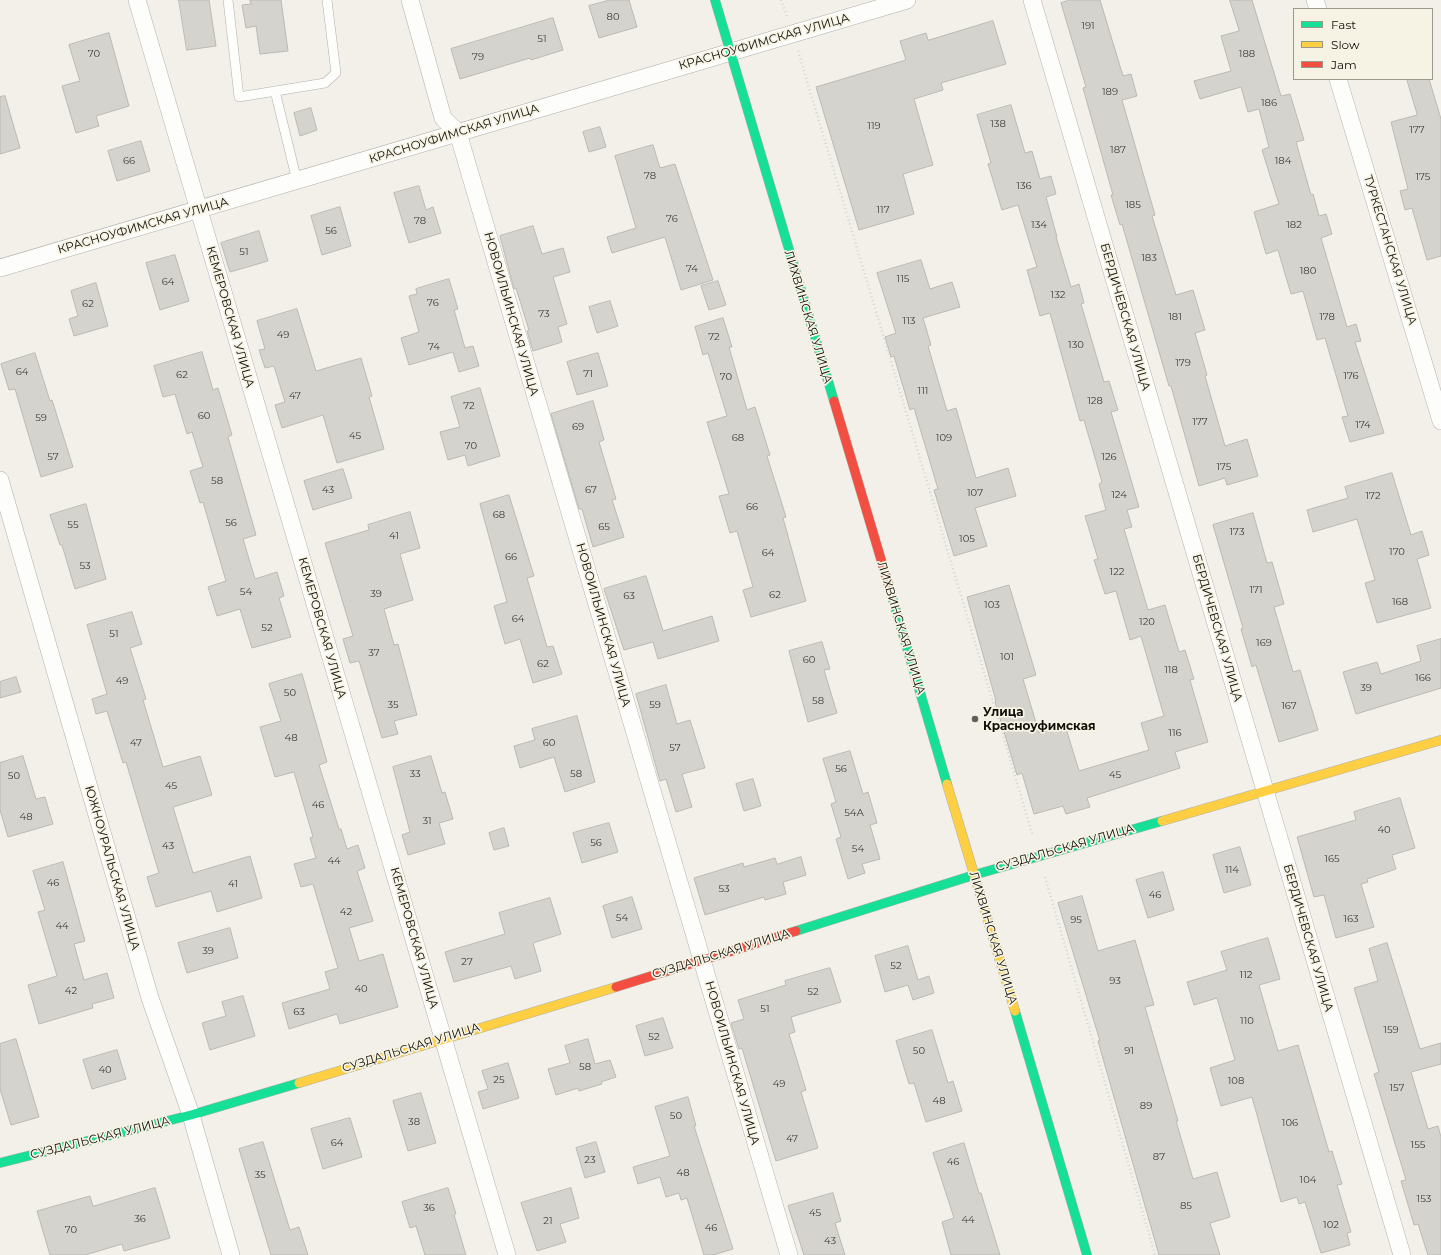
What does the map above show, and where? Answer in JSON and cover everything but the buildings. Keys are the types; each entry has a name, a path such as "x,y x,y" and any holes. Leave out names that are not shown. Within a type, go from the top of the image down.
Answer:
{"street":[{"name":"КЕМЕРОВСКАЯ УЛИЦА","path":"137,0 507,1255"},
{"name":"НОВОИЛЬИНСКАЯ УЛИЦА","path":"410,0 443,118 458,133 789,1255"},
{"name":"ЛИХВИНСКАЯ УЛИЦА","path":"715,0 1087,1255"},
{"name":"КРАСНОУФИМСКАЯ УЛИЦА","path":"0,268 730,52 793,35 907,0"},
{"name":"БЕРДИЧЕВСКАЯ УЛИЦА","path":"1032,0 1402,1255"},
{"name":"ТУРКЕСТАНСКАЯ УЛИЦА","path":"1338,80 1441,421"},
{"name":"ЮЖНОУРАЛЬСКАЯ УЛИЦА","path":"0,480 150,998 191,1115 231,1255"},
{"name":"СУЗДАЛЬСКАЯ УЛИЦА","path":"0,1163 191,1115 702,961 974,875 1441,740"}],"lane":[{"path":"228,0 238,97 325,83 336,73 327,0"},
{"path":"275,91 297,181"}],"path":[{"path":"782,0 1039,857 1155,1255"}],"traffic: fast":[{"path":"715,0 834,401"},
{"path":"888,583 947,784"},
{"path":"796,931 974,875 1162,821"},
{"path":"1015,1011 1087,1255"},
{"path":"0,1163 191,1115 299,1083"}],"traffic: slow":[{"path":"1162,821 1441,740"},
{"path":"947,784 1015,1011"},
{"path":"299,1083 616,987"}],"traffic: jam":[{"path":"834,401 888,583"},
{"path":"616,987 796,931"}],"place":[{"name":"Улица Красноуфимская","path":"975,719"}]}
